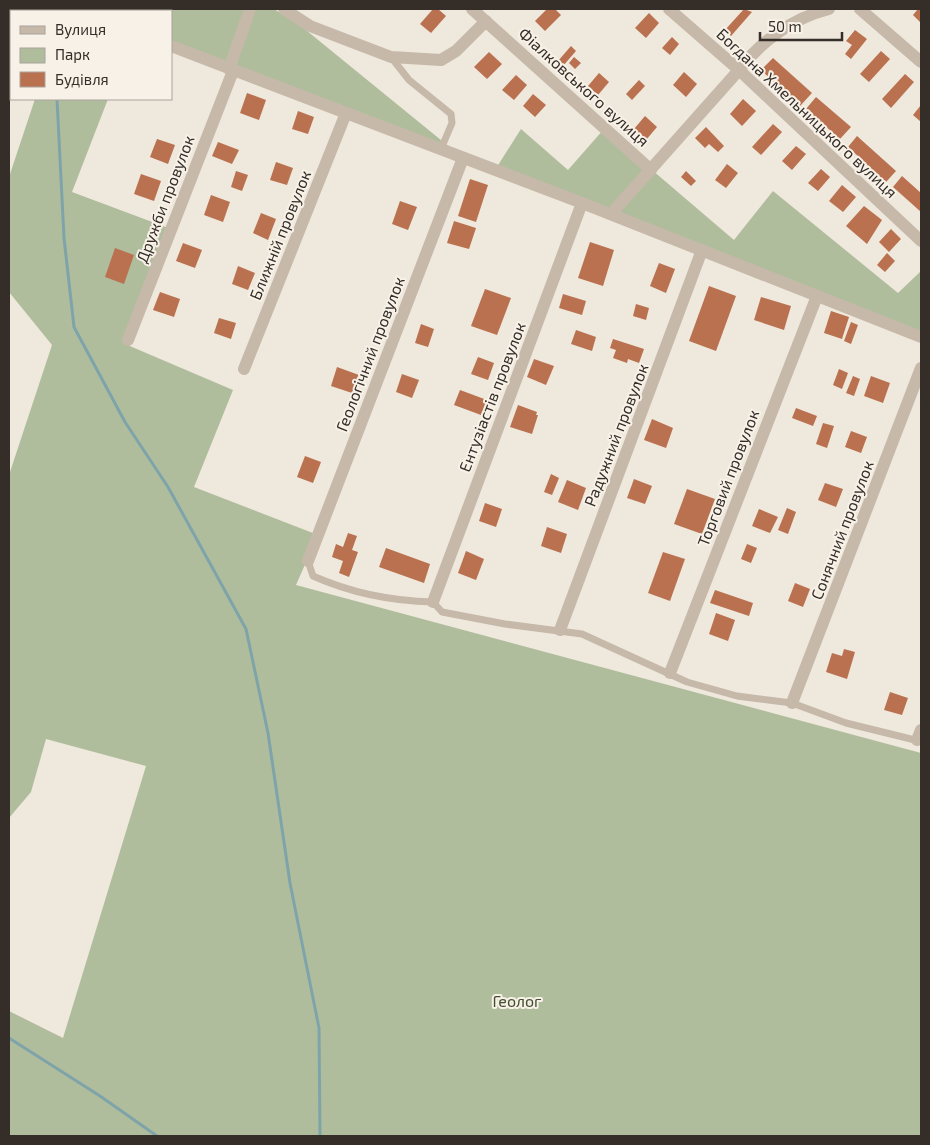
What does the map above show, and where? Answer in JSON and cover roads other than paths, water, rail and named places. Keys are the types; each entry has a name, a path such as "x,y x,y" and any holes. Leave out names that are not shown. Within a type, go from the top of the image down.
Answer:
{"street":[{"name":"Дружби провулок","path":"128,340 231,70 250,9"},
{"path":"284,9 310,26 391,57 441,60 456,51 486,21"},
{"name":"Фіалковського вулиця","path":"472,9 651,170"},
{"name":"Богдана Хмельницького вулиця","path":"669,9 739,70 921,241"},
{"path":"611,214 754,51 771,37 789,26 829,9"},
{"path":"860,9 879,23 921,62"},
{"path":"172,46 611,214 921,337"},
{"name":"Ближній провулок","path":"244,369 346,113"},
{"name":"Геологічний провулок","path":"308,562 463,158"},
{"name":"Ентузіастів провулок","path":"433,602 582,203"},
{"name":"Радужний провулок","path":"560,630 702,250"},
{"name":"Торговий провулок","path":"670,672 817,296"},
{"name":"Сонячний провулок","path":"792,703 921,368"}],"lane":[{"path":"391,57 409,80 451,114 452,124 441,149"},
{"path":"308,562 313,576 333,585 401,601 433,602 442,612 505,624 582,634 670,672 687,682 737,696 792,703 846,723 920,737"}],"waterway":[{"path":"57,100 64,238 74,327 125,422 168,487 246,629 268,733 290,883 319,1028 320,1136"},
{"path":"9,1038 100,1096 157,1136"}],"park label":[{"name":"Геолог","path":"517,1001"}]}
